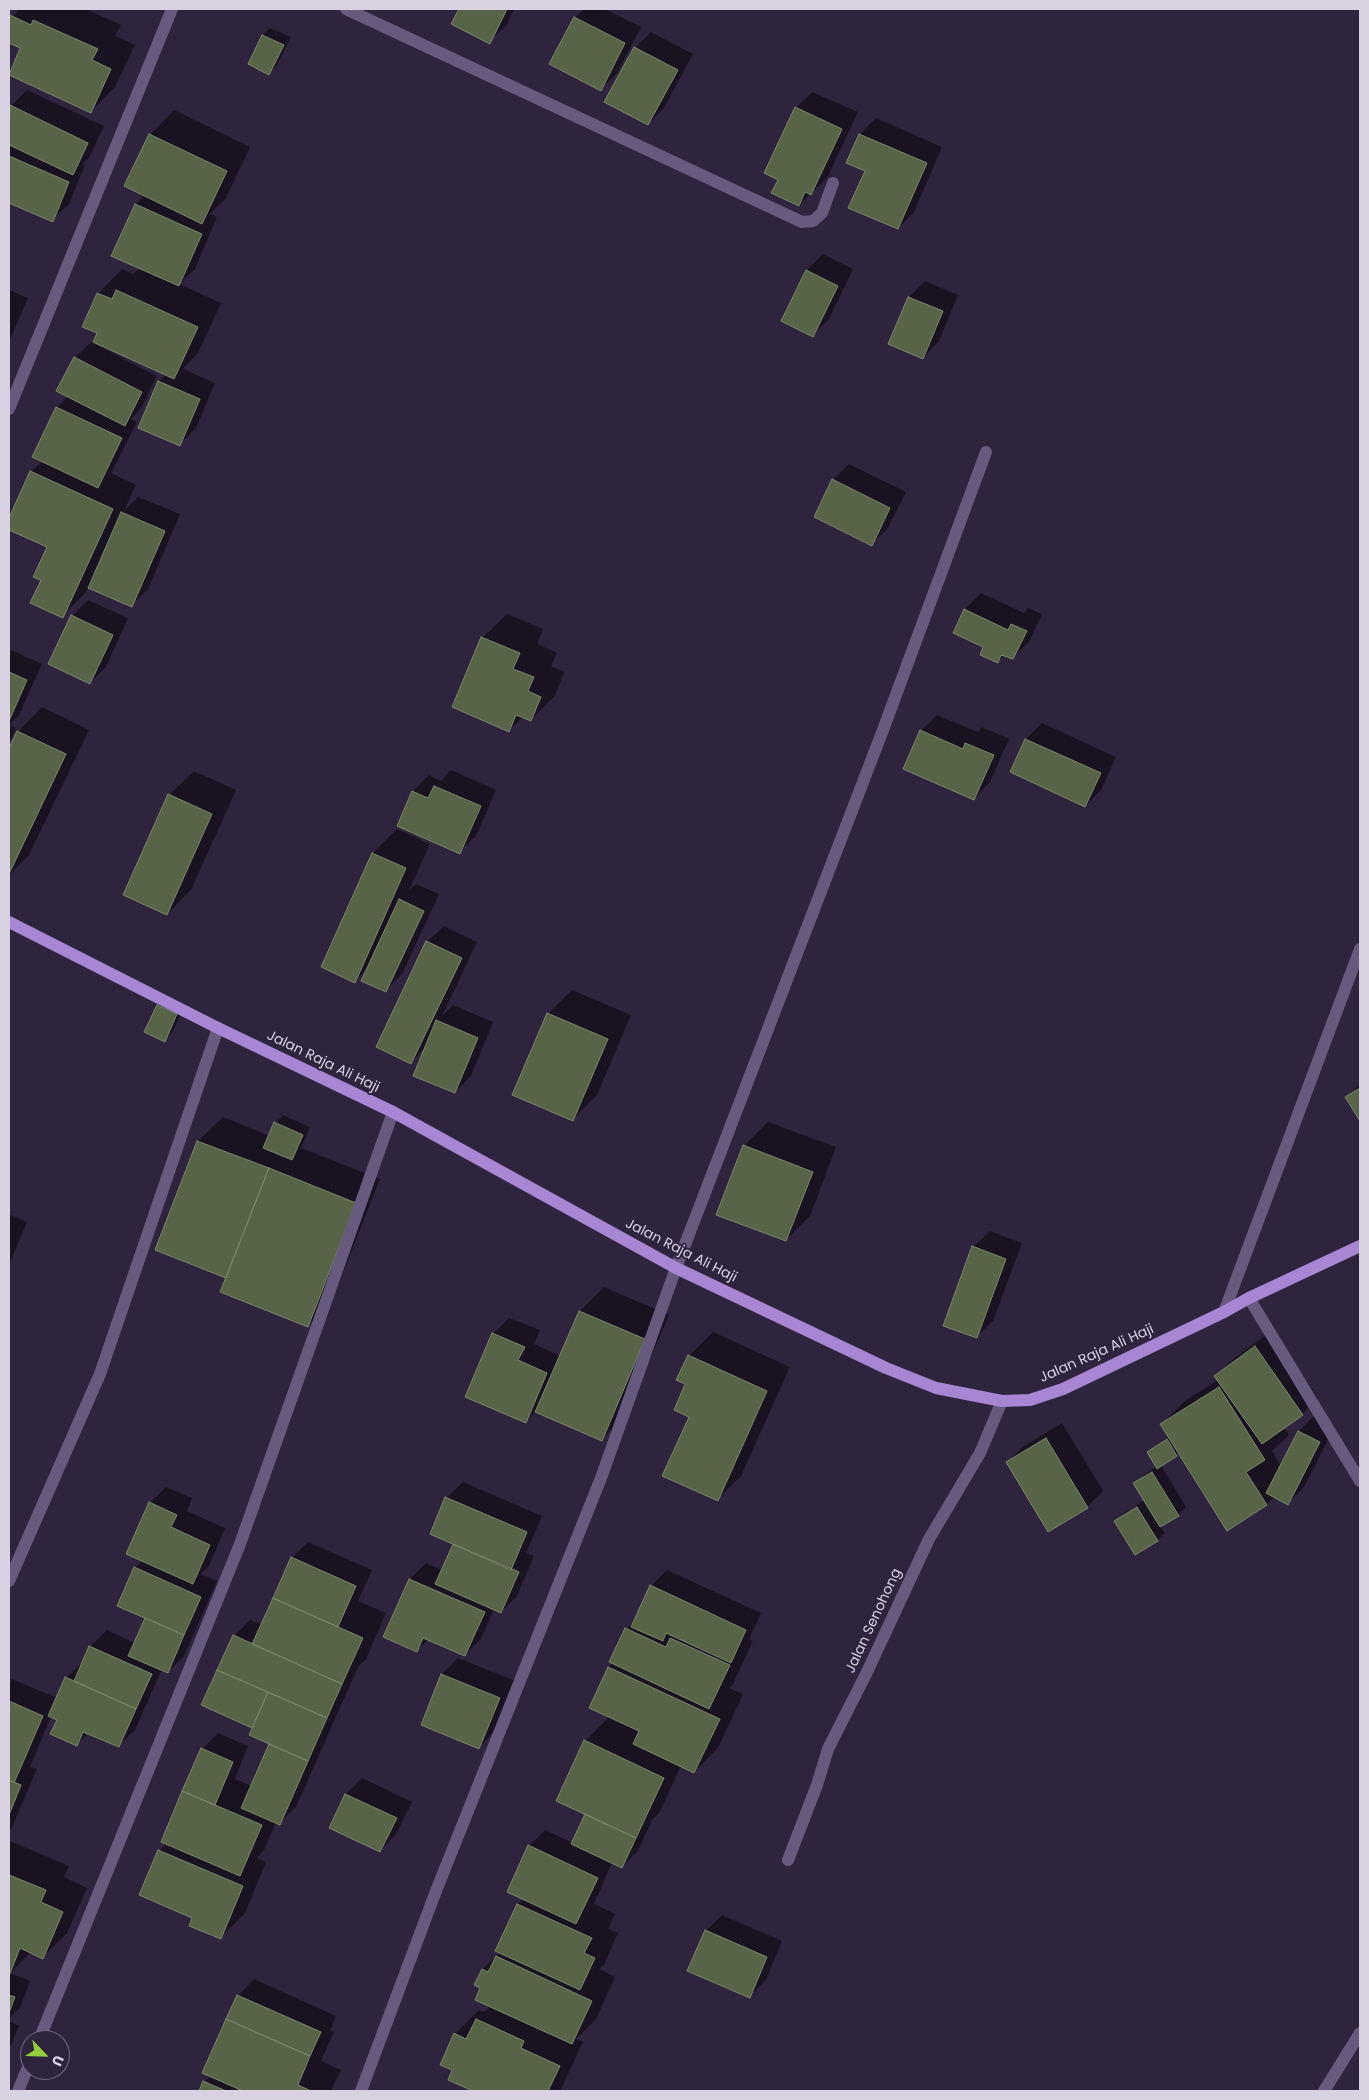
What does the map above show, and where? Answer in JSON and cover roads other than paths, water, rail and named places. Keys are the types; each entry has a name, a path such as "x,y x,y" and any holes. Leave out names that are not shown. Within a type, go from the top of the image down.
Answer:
{"main road":[{"name":"Jalan Raja Ali Haji","path":"9,922 218,1028 393,1112 676,1268 886,1368 936,1388 1002,1401 1030,1400 1062,1389 1224,1312 1248,1298 1360,1246"}],"street":[{"path":"9,409 172,9"},
{"path":"346,9 802,222 813,221 822,213 833,182"},
{"path":"361,2091 440,1882 601,1478 676,1268 879,739 986,452"},
{"path":"1224,1312 1360,949"},
{"path":"9,1580 100,1374 218,1028"},
{"path":"43,2030 240,1544 393,1112"},
{"path":"1248,1298 1360,1481"},
{"name":"Jalan Senohong","path":"788,1860 822,1772 828,1749 867,1672 929,1539 980,1453 1002,1401"},
{"path":"1324,2091 1360,2033"}]}
